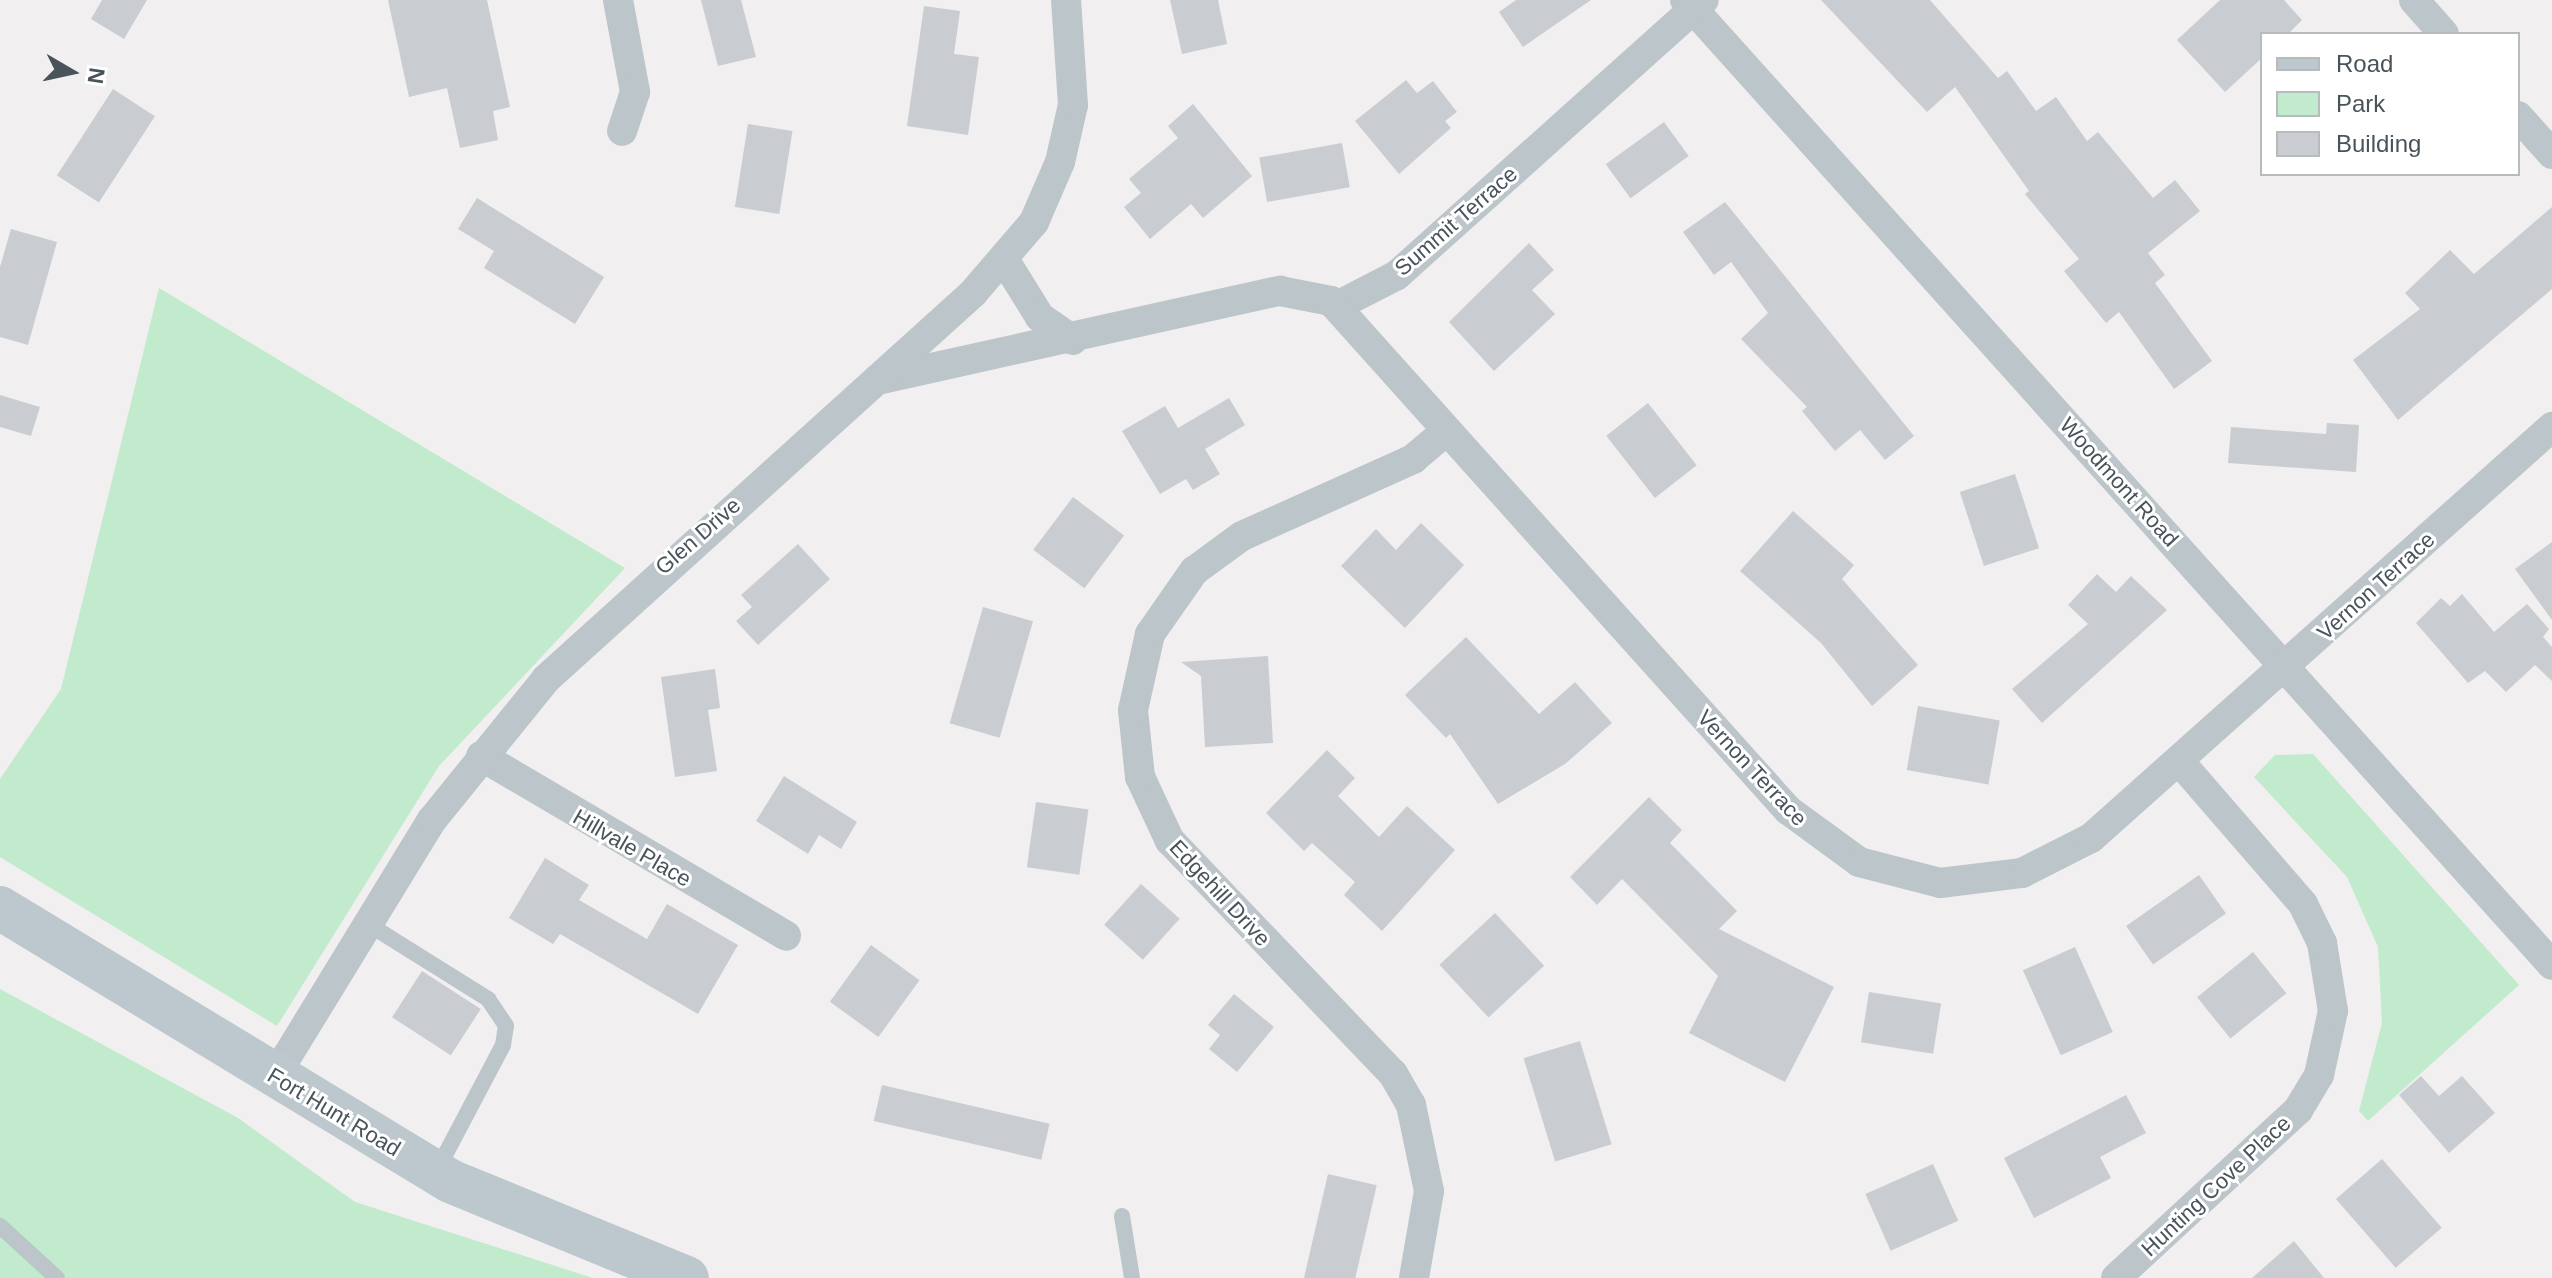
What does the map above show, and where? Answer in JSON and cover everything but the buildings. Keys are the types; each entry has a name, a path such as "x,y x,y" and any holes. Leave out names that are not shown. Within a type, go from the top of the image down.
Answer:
{"main road":[{"name":"Fort Hunt Road","path":"0,908 435,1172 527,1218 687,1278"}],"street":[{"path":"618,0 635,92 622,131"},
{"name":"Glen Drive","path":"275,1076 368,924 481,756 626,600 877,380 1004,259 1034,222 1068,133 1075,73 1066,0"},
{"path":"2414,0 2442,32"},
{"name":"Summit Terrace","path":"1337,306 1397,275 1694,3"},
{"name":"Woodmont Road","path":"1694,3 2552,965"},
{"path":"2520,118 2552,154"},
{"path":"1004,259 1040,317 1073,340"},
{"path":"877,380 1073,340 1280,291 1301,290 1337,306"},
{"name":"Vernon Terrace","path":"1337,306 1445,432 1788,810 1859,862 1940,883 2022,873 2091,838 2286,668 2552,427"},
{"name":"Edgehill Drive","path":"1414,1278 1429,1191 1411,1105 1393,1074 1170,841 1140,777 1133,710 1150,634 1194,571 1242,536 1413,459 1445,432"},
{"name":"Hillvale Place","path":"481,756 786,936"},
{"name":"Hunting Cove Place","path":"2116,1278 2298,1110 2319,1075 2333,1011 2322,943 2303,904 2179,761"}],"lane":[{"path":"368,924 488,999 506,1026 503,1045 435,1172"},
{"path":"1122,1216 1132,1278"},
{"path":"0,1226 57,1278"}],"green space":[{"path":"159,288 625,568 439,766 277,1026 0,857 0,779 61,689"},
{"path":"2313,754 2519,985 2368,1121 2359,1111 2382,1023 2378,947 2347,877 2254,777 2275,755"},
{"path":"0,989 238,1118 355,1202 593,1278 0,1278"}]}
